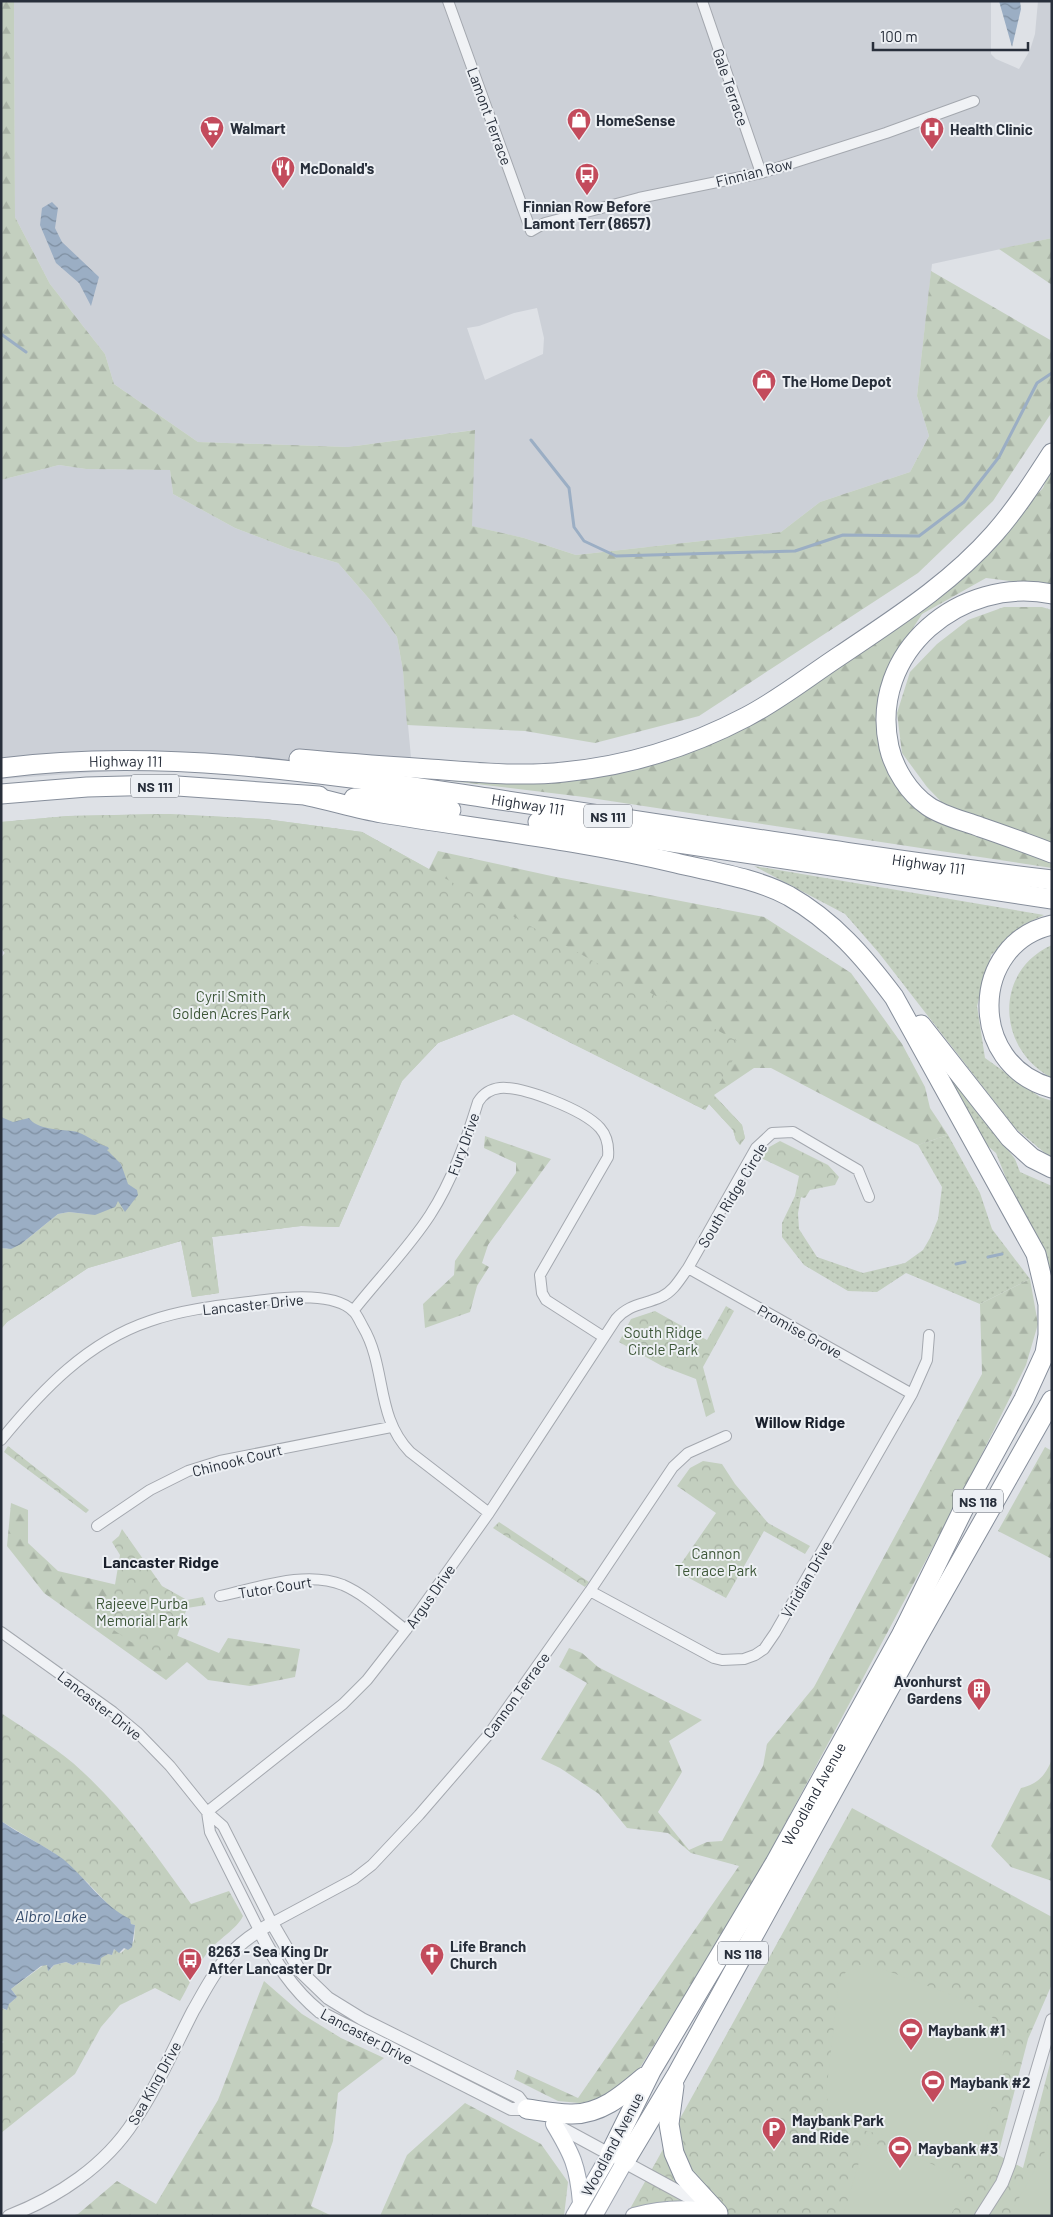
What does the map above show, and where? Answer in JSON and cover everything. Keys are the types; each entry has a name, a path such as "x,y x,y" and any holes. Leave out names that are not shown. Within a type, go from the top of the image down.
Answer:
{"highway":[{"path":"163,761 238,754 518,774 563,772 613,765 664,752 706,736 747,716 922,600 952,575 993,535 1026,494 1052,453"},
{"path":"1052,594 1036,590 997,593 965,603 934,622 912,644 895,670 886,701 886,730 892,760 908,786 928,806 959,820 1052,853"},
{"name":"Highway 111","path":"1,768 86,761 163,761 312,773 1052,880"},
{"name":"Highway 111","path":"1,794 87,787 163,786 382,799 1052,899"},
{"path":"308,796 380,813 556,838 754,883 787,896 815,913 842,934 870,964 894,997 1036,1254 1044,1282 1049,1322 1048,1335 1041,1361 1024,1399 962,1512 903,1632"},
{"path":"1052,925 1042,927 1024,937 999,966 989,999 988,1018 993,1038 1016,1070 1031,1080 1052,1088"},
{"path":"894,997 920,1023 1010,1138 1032,1158 1052,1168"},
{"name":"Woodland Avenue","path":"617,2158 651,2071 775,1863 903,1632 1052,1370"},
{"name":"Woodland Avenue","path":"617,2158 676,2076 907,1657 1050,1404"},
{"path":"527,2109 571,2115 602,2107 616,2102 651,2071"},
{"path":"676,2076 668,2124 674,2153 684,2176 720,2214"}],"main road":[{"path":"554,2124 573,2156 579,2176 577,2209"},
{"name":"Woodland Avenue","path":"577,2209 617,2158"},
{"name":"Woodland Avenue","path":"594,2216 617,2158"},
{"path":"634,2216 655,2210 676,2208 720,2214"}],"street":[{"name":"Lamont Terrace","path":"448,1 531,231"},
{"name":"Gale Terrace","path":"702,1 761,173"},
{"name":"Finnian Row","path":"531,231 546,223 639,198 761,173 886,133 974,101"},
{"name":"Fury Drive","path":"354,1311 429,1217 452,1175 478,1102 482,1096 498,1088 510,1088 555,1102 591,1120 604,1133 608,1146 608,1157 540,1275 542,1293 546,1300 602,1336"},
{"name":"South Ridge Circle","path":"602,1336 629,1306 662,1297 675,1286 688,1268 756,1148 772,1133 793,1132 858,1170 869,1197"},
{"name":"Promise Grove","path":"688,1268 912,1394"},
{"name":"Lancaster Drive","path":"1,1440 34,1400 67,1368 119,1334 149,1321 184,1312 294,1297 320,1299 341,1304 354,1311"},
{"path":"354,1311 375,1352 386,1410 391,1427 399,1440 410,1452 489,1513"},
{"name":"Argus Drive","path":"207,1812 343,1704 367,1680 406,1630 489,1513 548,1425 602,1336"},
{"name":"Viridian Drive","path":"590,1591 714,1658 735,1660 755,1655 764,1649 912,1394 927,1360 929,1336"},
{"name":"Chinook Court","path":"97,1526 150,1490 188,1471 220,1461 391,1427"},
{"name":"Cannon Terrace","path":"272,1922 354,1879 389,1848 489,1734 590,1591 673,1467 688,1453 726,1436"},
{"name":"Tutor Court","path":"220,1596 301,1580 327,1581 342,1585 358,1593 406,1630"},
{"name":"Lancaster Drive","path":"1,1632 113,1712 137,1732 170,1766 207,1812 223,1826 272,1922 300,1971 328,1998 362,2019 518,2097 527,2109 720,2214"},
{"name":"Lancaster Drive","path":"207,1812 210,1832 224,1856 259,1930 285,1976 307,2001 320,2012 511,2109 527,2109"},
{"path":"224,1856 236,1850"},
{"name":"Sea King Drive","path":"9,2216 65,2188 114,2146 133,2122 147,2099 208,1984 225,1960 248,1937 272,1922"},
{"path":"981,2216 1002,2183 1009,2166 1052,2020"}],"shaded area":[{"path":"14,1 991,1 991,54 996,59 1019,69 1030,50 1035,34 1038,1 1052,1 1052,238 932,264 917,396 929,436 910,472 820,502 781,532 576,555 524,538 471,526 474,430 348,447 198,442 114,384 105,354 50,284 15,217","holes":["537,308 544,338 543,354 485,380 467,328 479,326 514,313"]},
{"path":"59,465 86,469 170,470 173,494 235,528 290,549 338,563 371,601 397,637 403,671 414,790 181,766 1,779 1,480"}],"green space":[{"path":"1,1 14,1 15,217 50,284 105,354 114,384 198,442 348,447 475,430 472,526 524,538 576,555 781,532 820,502 910,472 929,436 917,396 931,271 1052,341 1052,412 993,501 918,573 699,716 595,743 525,731 407,725 403,671 397,637 371,601 338,563 290,549 235,528 173,494 170,470 86,469 59,465 1,480"},
{"path":"1052,238 1052,285 999,249"},
{"path":"1052,465 1052,586 986,578 922,614 905,641 884,698 902,783 1052,860 1052,868 584,797 426,778 543,773 686,748 947,589 1043,488"},
{"path":"1004,607 1042,607 1052,610 1052,846 954,815 927,787 902,753 897,713 910,672 937,644 968,620"},
{"name":"Cyril Smith Golden Acres Park","path":"160,814 265,819 362,832 429,869 438,851 556,877 764,917 851,973 902,1044 925,1087 930,1108 948,1135 918,1145 771,1068 754,1068 714,1095 742,1125 745,1138 740,1145 736,1140 733,1130 709,1104 705,1110 513,1014 438,1043 402,1081 339,1227 301,1226 212,1237 219,1293 192,1297 181,1241 88,1268 7,1322 1,1329 1,1248 7,1249 88,1216 1,1117 1,958 5,953 1,948 1,822 68,816"},
{"name":"Cyril Smith Golden Acres Park","path":"170,814 265,819 362,832 742,1044 713,1095 742,1125 745,1138 740,1145 736,1140 733,1130 709,1104 705,1110 514,1014 438,1043 402,1081 339,1227 301,1226 212,1237 219,1293 192,1297 181,1241 88,1268 7,1322 1,1329 1,1248 7,1249 21,1244 58,1214 69,1212 95,1215 115,1207 118,1201 123,1210 132,1204 135,1196 121,1164 108,1151 108,1147 81,1133 43,1127 37,1125 29,1118 13,1122 1,1117 1,958 5,953 1,948 1,822 68,816"},
{"path":"754,866 1044,915 1023,925 991,955 977,1006 985,1058 1040,1097 1052,1101 1052,1159 1015,1128 879,953 845,914"},
{"path":"1052,945 1052,1078 1034,1065 1020,1049 1012,1030 1009,1011 1012,991 1019,973 1033,957"},
{"path":"943,1064 1015,1159 1020,1172 1052,1186 1052,1308 1034,1229 1026,1228 996,1153 978,1138"},
{"path":"948,1135 980,1193 992,1229 1030,1279 980,1304 906,1273 877,1292 848,1291 804,1265 782,1237 782,1223 795,1196 801,1197 798,1213 799,1229 817,1257 863,1273 905,1263 923,1250 930,1238 938,1219 942,1187 918,1145"},
{"path":"485,1136 551,1159 488,1245 482,1263 489,1267 477,1286 470,1312 425,1328 423,1304 454,1275 455,1261 516,1173 516,1163 484,1148"},
{"path":"780,1141 828,1165 839,1177 835,1185 810,1190 805,1198 795,1196 799,1176 759,1157 764,1150"},
{"path":"1030,1279 1038,1324 1026,1365 971,1476 755,1880 636,2074 600,2105 558,2101 514,2079 517,2070 578,2098 739,1866 691,1853 668,1833 627,1828 599,1794 560,1768 541,1759 587,1683 559,1667 569,1648 582,1653 598,1667 702,1720 669,1741 682,1772 658,1812 689,1850 707,1842 722,1841 763,1766 767,1744 814,1687 982,1374 980,1304"},
{"name":"South Ridge Circle Park","path":"726,1306 734,1311 703,1367 715,1412 706,1417 696,1379 662,1366 619,1342 631,1319 655,1311 707,1340"},
{"path":"8,1446 89,1510 86,1513 4,1452"},
{"path":"1045,1447 1052,1451 1052,1559 998,1531"},
{"name":"Cannon Terrace Park","path":"703,1461 722,1464 735,1484 768,1523 810,1546 805,1554 764,1531 726,1598 676,1571 716,1513 677,1486 690,1468"},
{"path":"11,1503 28,1510 28,1543 58,1571 151,1593 173,1634 219,1653 228,1638 300,1649 295,1677 250,1686 208,1680 187,1662 166,1680 44,1593 7,1546"},
{"path":"499,1522 589,1582 585,1587 493,1528"},
{"name":"Rajeeve Purba Memorial Park","path":"122,1529 162,1586 187,1600 203,1597 206,1605 187,1608 170,1656 131,1642 108,1626 120,1555 112,1542 119,1536"},
{"path":"1,1713 73,1763 106,1795 136,1830 191,1904 229,1891 243,1916 237,1925 207,1953 199,1964 180,2001 155,1988 120,2005 101,2027 75,2074 1,2133 1,2043 4,2042 1,2041 2,2008 6,2010 9,2004 17,1997 11,1989 45,1964 51,1969 54,1965 66,1962 73,1965 79,1962 100,1965 101,1957 108,1954 112,1955 114,1949 121,1953 134,1941 135,1925 131,1924 130,1920 117,1914 88,1883 54,1853 1,1821"},
{"path":"1052,1759 1052,1881 1011,1867 991,1846 1021,1788 1041,1778"},
{"path":"852,1808 1052,1917 1052,1984 1028,2039 998,2155 1023,2168 1052,2056 1052,2216 626,2216"},
{"name":"Maybank #1","path":"855,1965 872,1965 975,2004 1008,2030 985,2138 973,2151 966,2154 956,2154 832,2122 826,2093 839,1983 847,1970"},
{"path":"264,1981 302,2014 341,2038 384,2058 338,2093 333,2141 311,2206 332,2216 72,2216 78,2214 117,2181 156,2204 218,2100"},
{"path":"465,2103 541,2144 568,2182 564,2216 380,2216 407,2155"},
{"path":"1051,2141 1052,2216 1009,2216"},
{"name":"Maybank #3","path":"870,2143 893,2147 968,2180 964,2195 951,2214 949,2216 843,2216 862,2152"}],"water":[{"path":"999,1 1020,1 1021,9 1012,47"},
{"path":"52,202 58,208 55,228 62,242 99,277 91,306 79,283 56,263 40,225 42,208"},
{"path":"1,1117 13,1122 29,1118 37,1125 76,1132 108,1147 109,1149 107,1150 121,1164 128,1184 137,1190 138,1195 125,1212 118,1201 115,1207 95,1215 69,1212 58,1214 21,1244 11,1249 1,1248"},
{"name":"Albro Lake","path":"1,1821 63,1859 103,1899 130,1919 131,1924 135,1925 132,1947 128,1950 124,1948 119,1953 114,1949 112,1955 108,1954 101,1958 100,1965 79,1962 73,1965 66,1962 54,1965 48,1971 47,1965 41,1966 11,1989 17,1997 9,2004 7,2010 2,2008 1,2013"}],"waterway":[{"path":"1,334 26,352"},
{"path":"531,440 569,488 574,527 584,541 616,556 795,551 843,535 919,536 964,502 999,457 1037,383 1052,373"},
{"path":"988,1257 1002,1254"},
{"path":"956,1264 965,1262"}],"place":[{"name":"HomeSense","path":"579,141"},
{"name":"Walmart","path":"212,149"},
{"name":"Health Clinic","path":"932,150"},
{"name":"McDonald's","path":"283,189"},
{"name":"Finnian Row Before Lamont Terr (8657)","path":"587,196"},
{"name":"The Home Depot","path":"764,402"},
{"name":"Avonhurst Gardens","path":"979,1711"},
{"name":"Life Branch Church","path":"432,1976"},
{"name":"8263 - Sea King Dr After Lancaster Dr","path":"190,1981"},
{"name":"Maybank #1","path":"911,2051"},
{"name":"Maybank #2","path":"933,2103"},
{"name":"Maybank Park and Ride","path":"774,2150"},
{"name":"Maybank #3","path":"900,2169"}],"district":[{"name":"Willow Ridge","path":"800,1421"},
{"name":"Lancaster Ridge","path":"161,1561"}]}
